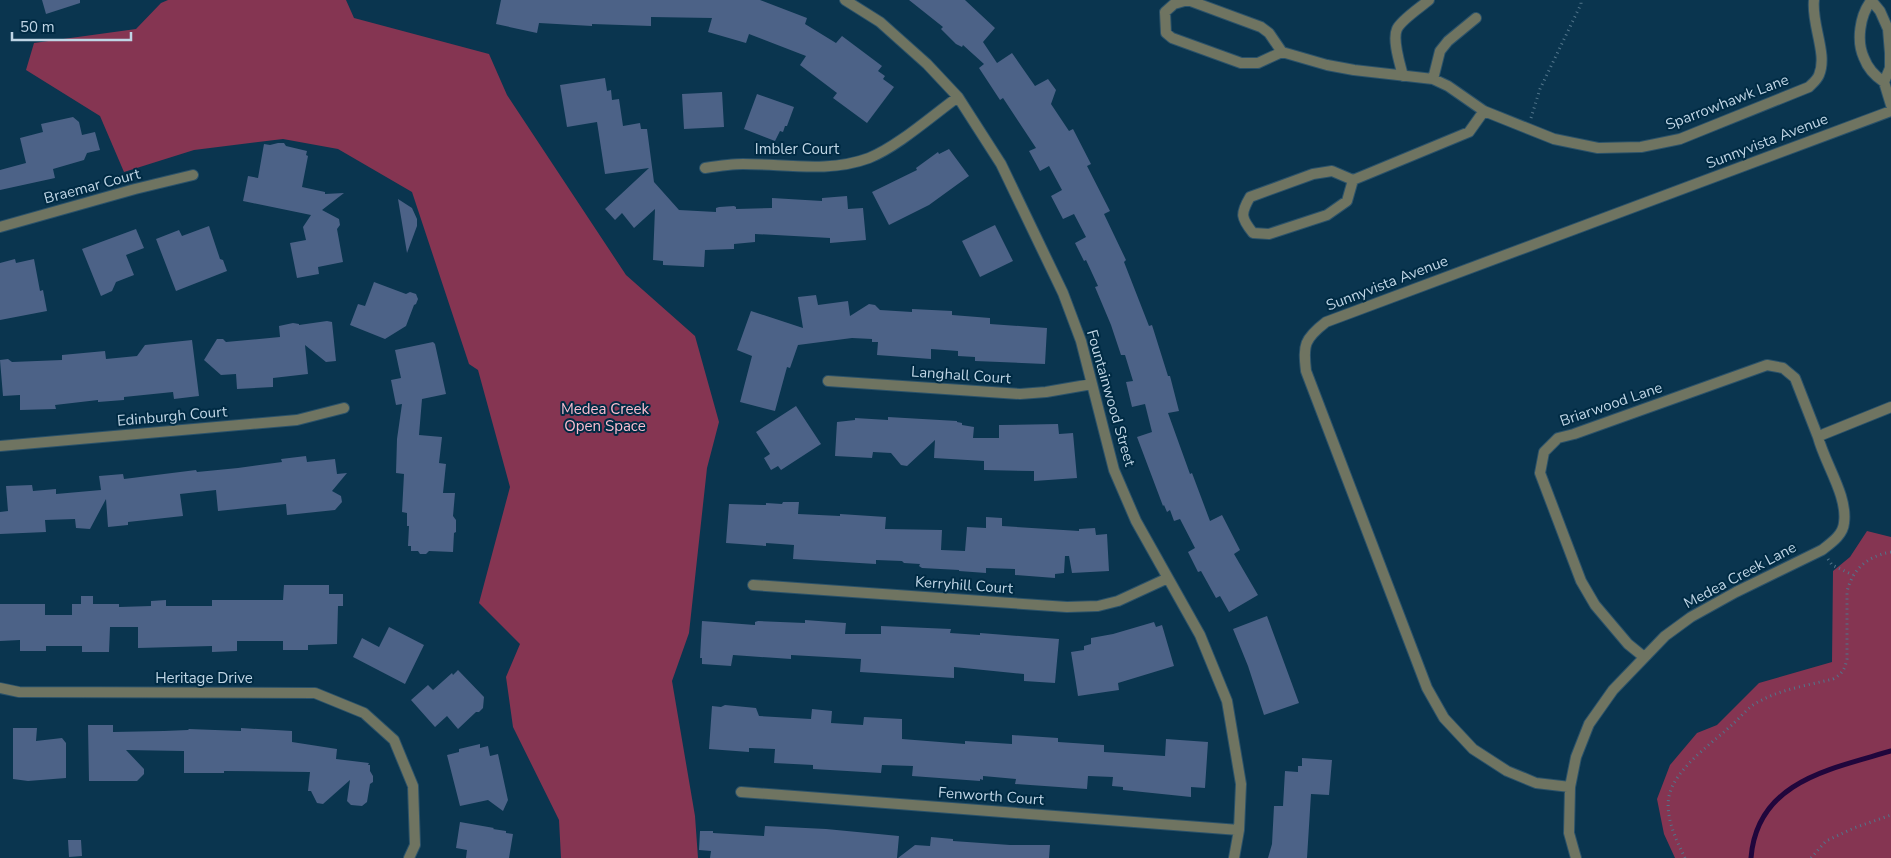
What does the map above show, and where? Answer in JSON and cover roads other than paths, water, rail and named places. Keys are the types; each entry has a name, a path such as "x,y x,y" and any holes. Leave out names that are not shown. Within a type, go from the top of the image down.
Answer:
{"street":[{"name":"Fountainwood Street","path":"845,0 880,22 927,64 958,97 1001,164 1063,293 1081,341 1114,470 1136,521 1200,635 1227,701 1241,784 1234,858"},
{"path":"1188,0 1261,27 1268,33 1282,52 1258,63 1241,63 1172,38 1166,33 1165,12 1174,4 1188,0"},
{"path":"1403,76 1395,39 1397,29 1401,23 1429,0"},
{"name":"Sparrowhawk Lane","path":"1282,52 1327,65 1433,79 1448,86 1484,111 1554,138 1598,148 1641,147 1680,139 1809,87 1819,76 1822,59 1813,11 1814,0"},
{"path":"1884,82 1890,68 1889,39 1884,19 1871,0 1865,8 1862,20 1860,41 1863,57 1874,74 1884,82 1891,105"},
{"path":"1433,79 1440,51 1448,41 1476,18"},
{"name":"Imbler Court","path":"705,168 742,164 825,167 850,164 871,157 888,148 958,97"},
{"path":"1353,180 1347,201 1327,215 1269,234 1252,233 1244,221 1243,210 1250,197 1322,172 1332,171 1353,180 1469,132 1484,111"},
{"name":"Sunnyvista Avenue","path":"1570,787 1536,783 1507,771 1472,749 1444,718 1427,688 1306,371 1304,351 1310,334 1326,322 1891,111"},
{"name":"Braemar Court","path":"0,227 135,189 193,176"},
{"name":"Briarwood Lane","path":"1644,657 1628,644 1595,605 1581,581 1540,473 1544,452 1558,438 1767,365 1783,368 1795,378 1818,437"},
{"name":"Langhall Court","path":"828,380 1020,394 1046,392 1092,384"},
{"path":"1818,437 1891,407"},
{"name":"Edinburgh Court","path":"0,446 297,420 344,408"},
{"name":"Medea Creek Lane","path":"1576,858 1569,833 1570,787 1576,757 1589,724 1613,690 1665,636 1691,617 1736,592 1822,550 1835,540 1844,525 1843,504 1818,437"},
{"name":"Kerryhill Court","path":"753,585 1067,608 1098,606 1118,601 1168,578"},
{"name":"Heritage Drive","path":"0,688 19,692 315,693 364,713 394,740 413,786 415,845 409,858"},
{"name":"Fenworth Court","path":"741,792 1238,830"}],"waterway":[{"path":"1751,858 1756,832 1767,811 1782,795 1801,782 1822,772 1891,751"}],"park label":[{"name":"Medea Creek Open Space","path":"605,418"}]}
